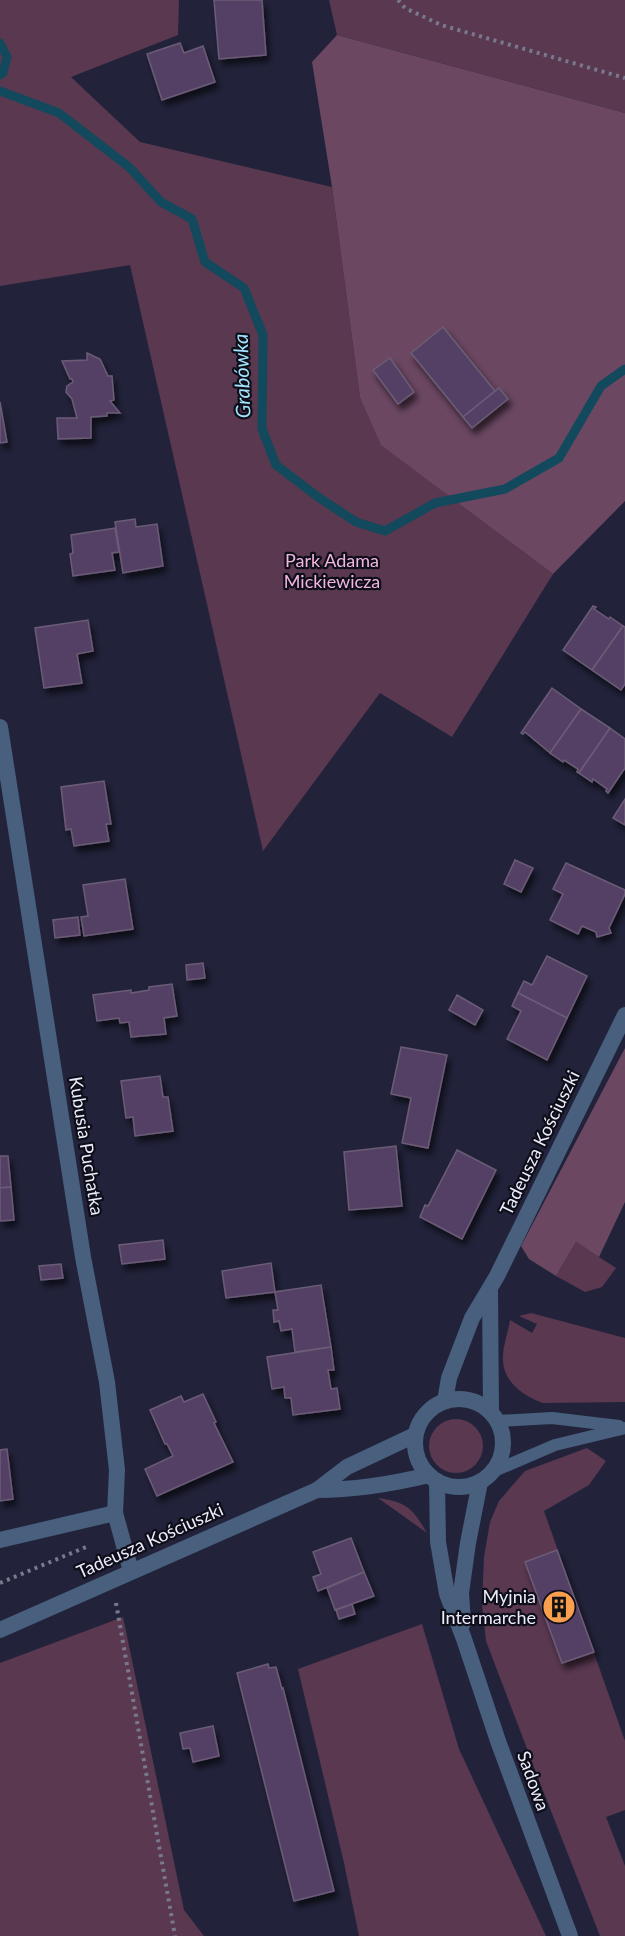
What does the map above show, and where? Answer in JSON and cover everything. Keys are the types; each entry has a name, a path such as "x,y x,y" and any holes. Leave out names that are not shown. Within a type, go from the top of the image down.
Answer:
{"street":[{"name":"Kubusia Puchatka","path":"0,727 83,1257 107,1382 117,1470 115,1513 131,1571"},
{"name":"Tadeusza Kościuszki","path":"445,1401 449,1378 472,1318 490,1289 625,1016"},
{"name":"Tadeusza Kościuszki","path":"490,1289 494,1417"},
{"path":"470,1400 481,1405 494,1417 502,1434 503,1447 499,1460 486,1477 466,1486 451,1486 433,1478 417,1457 415,1435 421,1420 431,1408 445,1401 470,1400"},
{"name":"Tadeusza Kościuszki","path":"0,1629 317,1490 347,1467 415,1435"},
{"name":"Sadowa","path":"464,1639 461,1593 468,1543 486,1477"},
{"name":"Tadeusza Kościuszki","path":"317,1490 343,1490 433,1478"},
{"name":"Sadowa","path":"433,1478 438,1542 447,1594 570,1936"},
{"path":"0,1540 115,1513"}],"lane":[{"path":"494,1417 552,1418 625,1427"},
{"path":"486,1477 555,1445 625,1427"}],"path":[{"path":"398,0 405,8 441,25 625,78"},
{"path":"0,1583 119,1533"},
{"path":"0,1576 5,1581"},
{"path":"116,1602 175,1936"}],"green space":[{"name":"Park Adama Mickiewicza","path":"0,0 179,0 178,35 71,77 140,142 332,187 360,398 381,444 553,574 452,737 380,693 263,851 130,265 0,286"},
{"path":"329,0 625,0 625,113 337,35"},
{"path":"576,1242 616,1268 602,1287 585,1292 556,1276"},
{"path":"531,1313 625,1338 625,1402 543,1403 517,1388 504,1369 504,1346 510,1320 532,1333 537,1324 519,1316"},
{"path":"451,1419 461,1419 471,1423 479,1431 483,1446 479,1461 471,1469 461,1473 451,1473 441,1469 433,1461 429,1451 429,1441 433,1431 441,1423"},
{"path":"587,1448 606,1461 589,1485 544,1511 625,1741 625,1810 606,1817 625,1866 625,1936 600,1936 486,1641 482,1605 484,1557 490,1522 499,1501 525,1471"},
{"path":"378,1498 402,1504 408,1508 427,1533"},
{"path":"123,1617 184,1910 204,1936 0,1936 0,1663"},
{"path":"422,1624 459,1749 546,1936 359,1936 298,1669"}],"shaded area":[{"path":"337,35 625,113 625,501 553,574 381,445 360,398 332,187 312,62"},
{"path":"625,1048 625,1202 599,1257 576,1242 556,1276 529,1259 521,1246"}],"building":[{"path":"214,0 262,0 266,55 219,59"},
{"path":"180,43 184,53 203,46 215,82 162,100 147,54"},
{"path":"443,327 495,391 463,417 411,353"},
{"path":"87,353 100,359 108,376 112,376 114,400 110,401 120,413 91,417 91,438 58,439 57,418 77,418 72,399 66,392 67,386 73,382 62,361 87,360"},
{"path":"390,358 414,392 398,404 373,370"},
{"path":"499,388 508,399 472,428 463,417"},
{"path":"0,402 7,442 0,443"},
{"path":"135,519 136,527 157,524 163,566 123,573 115,522"},
{"path":"115,528 119,552 112,553 115,570 73,576 70,554 73,553 71,535"},
{"path":"593,606 609,619 610,617 623,626 592,670 563,650"},
{"path":"88,620 93,651 77,654 82,683 44,688 35,628"},
{"path":"623,626 625,627 625,684 621,690 592,670"},
{"path":"552,688 581,709 550,753 525,732 521,733"},
{"path":"581,709 610,728 579,773 578,769 550,753"},
{"path":"610,728 625,739 625,768 608,793 607,789 593,779 592,782 579,773"},
{"path":"104,781 111,824 106,824 109,841 74,846 71,829 66,830 61,787"},
{"path":"625,799 625,825 613,818"},
{"path":"515,860 533,868 521,892 504,884"},
{"path":"566,863 625,890 609,928 611,933 597,937 596,932 582,926 578,934 550,920 563,894 553,889"},
{"path":"125,879 133,929 84,936 81,917 88,916 83,885"},
{"path":"78,917 80,935 55,938 53,920"},
{"path":"547,956 587,976 567,1018 518,993 524,981 532,985"},
{"path":"203,963 205,978 187,980 186,965"},
{"path":"172,984 177,1016 164,1018 166,1034 131,1037 129,1022 120,1023 119,1018 97,1021 93,995 131,990 131,993 149,990 149,987"},
{"path":"518,993 567,1018 547,1060 507,1039 521,1011 512,1006"},
{"path":"457,995 483,1010 475,1025 449,1010"},
{"path":"401,1047 447,1055 428,1148 402,1143 411,1098 391,1094"},
{"path":"160,1076 163,1097 168,1097 173,1131 135,1136 133,1117 126,1118 121,1081"},
{"path":"396,1146 402,1206 349,1210 344,1152"},
{"path":"457,1150 496,1170 462,1239 420,1217"},
{"path":"0,1156 8,1156 11,1187 0,1188"},
{"path":"11,1187 14,1220 0,1221 0,1188"},
{"path":"163,1240 165,1259 122,1264 119,1245"},
{"path":"271,1263 275,1292 226,1298 222,1271"},
{"path":"61,1264 63,1278 41,1280 39,1266"},
{"path":"321,1285 331,1347 295,1352 292,1329 281,1331 279,1321 274,1322 273,1310 278,1310 275,1292"},
{"path":"331,1347 334,1370 328,1370 331,1389 337,1388 340,1409 293,1415 291,1398 285,1398 284,1387 272,1389 267,1357"},
{"path":"203,1394 233,1462 157,1496 145,1469 173,1456 150,1410 181,1396 184,1402"},
{"path":"7,1449 13,1499 0,1501 0,1450"},
{"path":"351,1538 364,1572 318,1591 313,1577 321,1574 313,1552"},
{"name":"Myjnia Intermarche","path":"557,1550 594,1652 562,1663 525,1562"},
{"path":"364,1572 374,1596 335,1610 327,1588"},
{"path":"352,1604 355,1614 339,1619 336,1610"},
{"path":"268,1664 269,1668 276,1667 283,1688 334,1891 294,1901 237,1673"},
{"path":"213,1726 219,1756 193,1762 190,1748 183,1749 180,1733"}],"waterway":[{"path":"0,43 7,57 3,73 0,75"},
{"name":"Grabówka","path":"0,91 59,113 129,167 161,202 192,219 205,262 244,288 263,335 262,429 276,465 356,522 385,531 435,503 505,489 559,458 601,386 625,369"}],"place":[{"name":"Myjnia Intermarche","path":"559,1607"}]}
